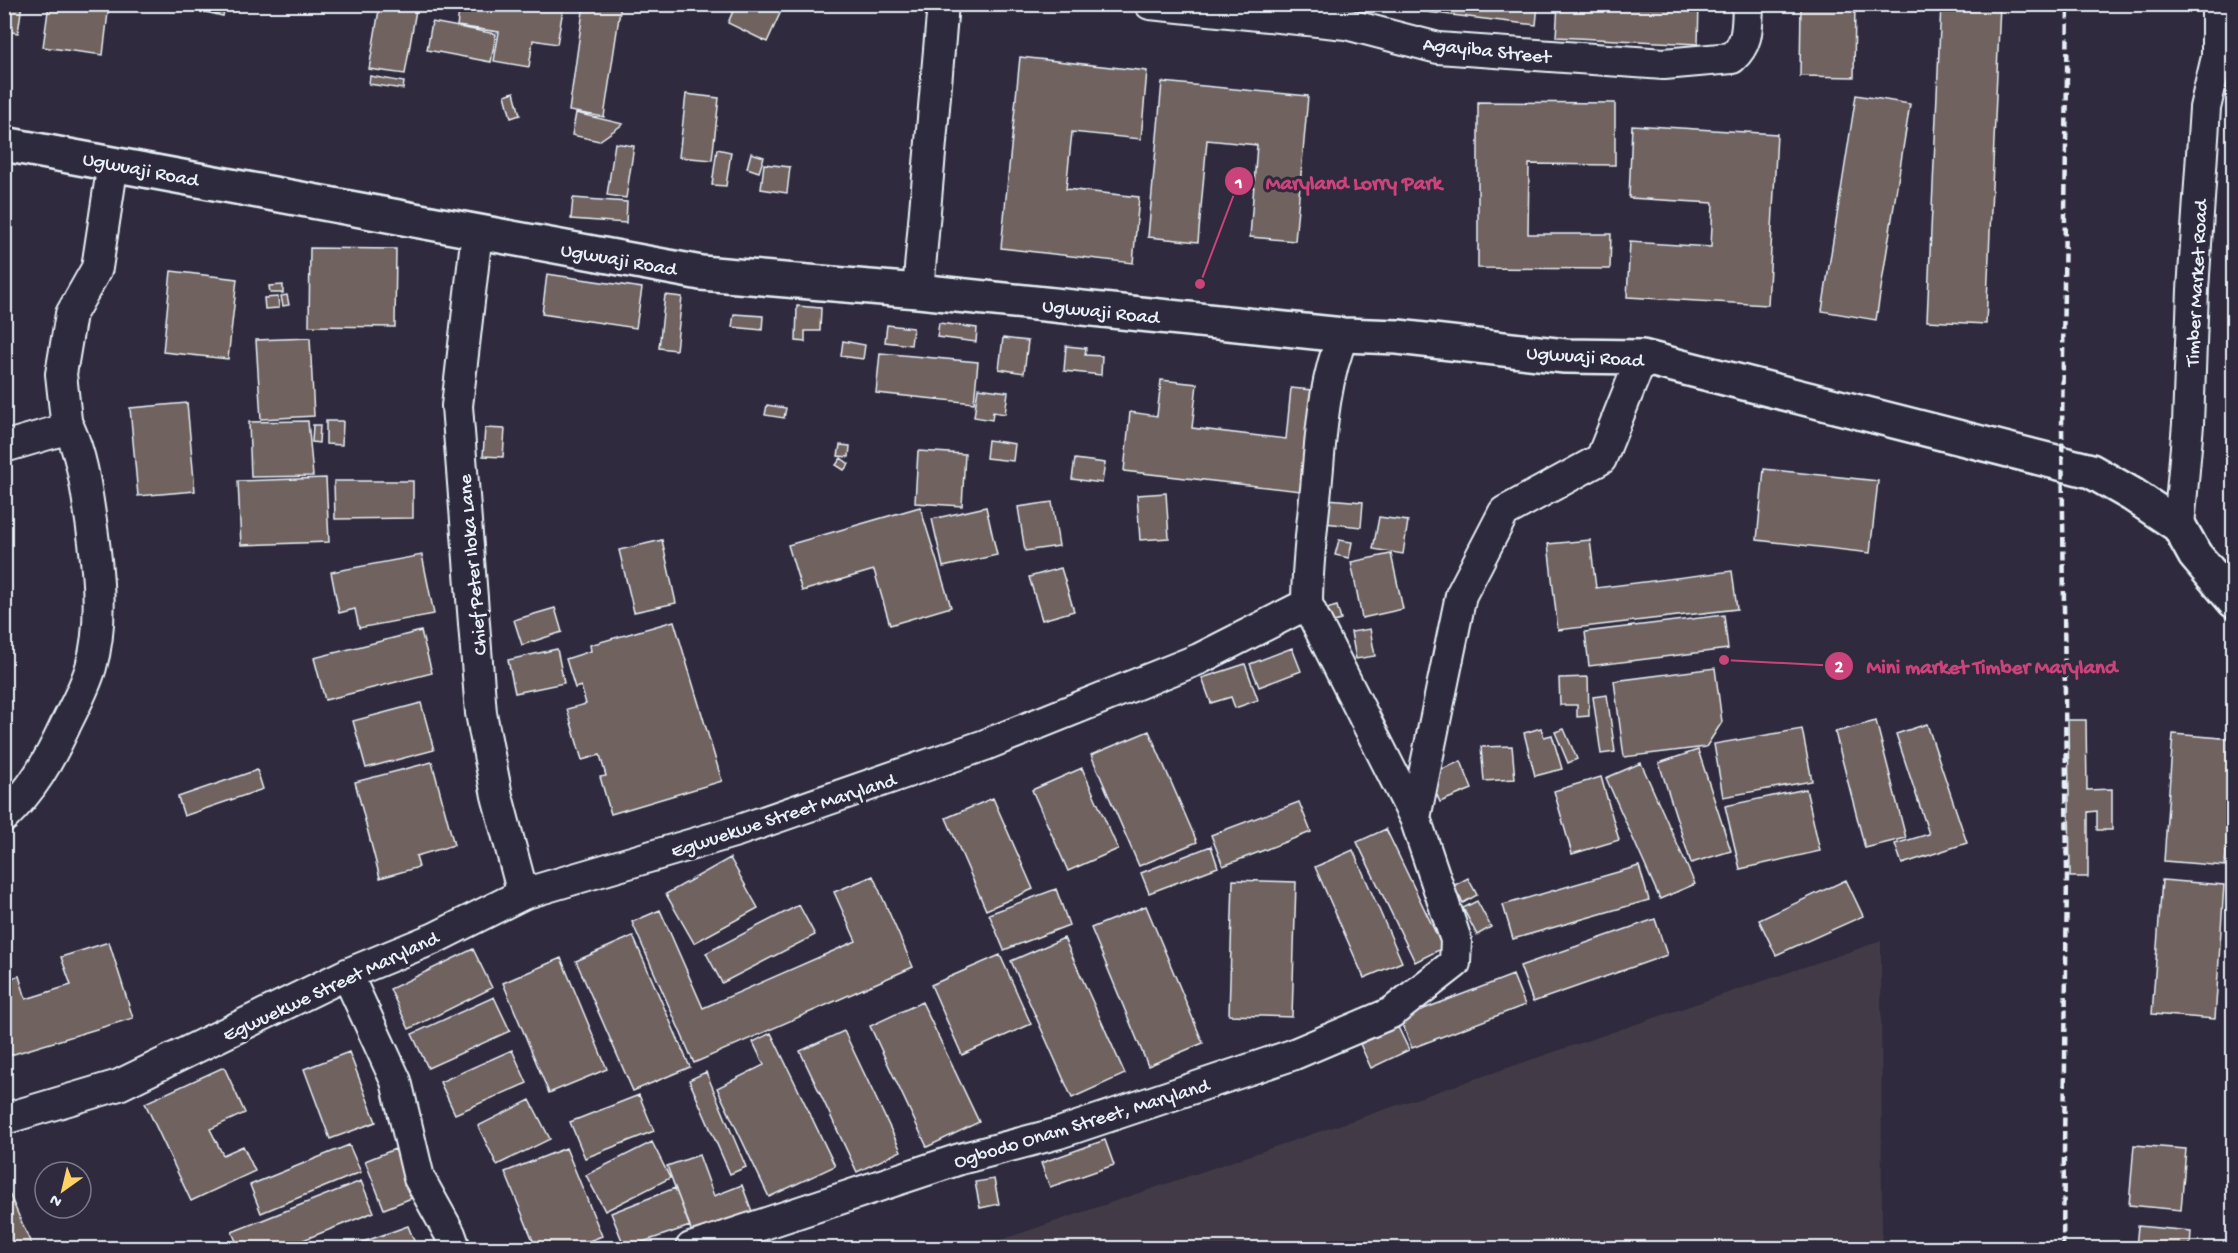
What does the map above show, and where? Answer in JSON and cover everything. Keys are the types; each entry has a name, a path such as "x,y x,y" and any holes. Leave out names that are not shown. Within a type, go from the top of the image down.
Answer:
{"main road":[{"name":"Ugwuaji Road","path":"4,144 701,273 918,291 1343,335 1398,337 1565,356 1642,357 1879,420 2062,462 2113,482 2179,526"},
{"path":"2179,526 2195,555 2234,601"}],"street":[{"path":"918,291 943,4"},
{"name":"Agayiba Street","path":"1150,4 1346,14 1438,48 1664,63 1732,58 1740,51 1746,38 1748,4"},
{"name":"Timber Market Road","path":"2179,526 2188,424 2193,290 2205,108 2225,55 2217,4"},
{"path":"4,817 39,778 54,751 83,689 91,667 95,643 98,598 95,549 80,455 67,429 61,374 71,314 97,268 113,163"},
{"name":"Chief Peter Iloka Lane","path":"477,232 457,406 482,714 497,796 523,894"},
{"path":"1343,335 1333,359 1322,431 1307,568 1307,604 1415,818"},
{"path":"1415,818 1461,595 1504,512 1601,459 1642,357"},
{"path":"4,447 67,429"},
{"name":"Egwuekwe Street Maryland","path":"4,1119 119,1085 347,974 435,938 523,894 697,843 985,745 1199,659 1307,604"},
{"name":"Ogbodo Onam Street, Maryland","path":"691,1248 960,1159 1059,1133 1292,1055 1391,1013 1455,963 1456,940 1415,818"},
{"path":"347,974 396,1081 419,1179 450,1234 454,1248"}],"shaded area":[{"path":"1881,941 1882,1248 977,1248"}],"building":[{"path":"4,4 22,4 18,33 4,31"},
{"path":"49,4 109,4 103,55 43,47"},
{"path":"193,4 226,4 223,16 192,9"},
{"path":"380,4 417,4 405,74 369,69"},
{"path":"460,4 564,4 557,44 533,40 529,67 494,61 499,32 457,26"},
{"path":"584,4 621,4 604,117 569,111"},
{"path":"736,4 773,4 782,9 767,42 728,23"},
{"path":"1411,4 1538,4 1536,25 1418,11"},
{"path":"1558,4 1699,4 1698,44 1556,37"},
{"path":"1801,4 1855,4 1854,77 1800,76"},
{"path":"1941,4 2000,4 1986,324 1927,321"},
{"path":"432,22 496,34 491,62 427,50"},
{"path":"1020,57 1147,71 1141,139 1072,132 1066,189 1139,197 1133,263 1001,248"},
{"path":"370,76 404,82 403,89 369,84"},
{"path":"1162,82 1308,96 1295,241 1250,237 1257,145 1207,140 1198,242 1148,237"},
{"path":"514,92 520,115 511,118 505,95"},
{"path":"686,94 719,98 712,160 679,157"},
{"path":"1856,95 1910,104 1876,320 1822,311"},
{"path":"1478,102 1615,103 1615,165 1529,164 1528,234 1611,234 1610,269 1478,268"},
{"path":"576,113 623,124 599,141 572,135"},
{"path":"1632,125 1777,134 1768,305 1627,297 1630,242 1711,247 1713,203 1629,198"},
{"path":"615,143 634,146 626,198 607,195"},
{"path":"717,149 731,152 726,186 712,185"},
{"path":"751,153 764,157 759,172 747,168"},
{"path":"764,164 790,167 787,193 761,189"},
{"path":"573,198 627,202 626,223 571,219"},
{"path":"310,248 396,249 395,327 309,326"},
{"path":"171,271 237,279 228,359 163,352"},
{"path":"547,274 642,288 636,328 542,314"},
{"path":"283,285 283,293 270,293 269,286"},
{"path":"287,295 289,305 283,306 281,296"},
{"path":"665,295 682,297 676,350 659,348"},
{"path":"278,297 279,308 265,309 264,298"},
{"path":"797,306 821,308 820,331 805,331 805,342 796,341"},
{"path":"734,314 763,316 762,330 732,327"},
{"path":"939,323 977,328 976,342 937,337"},
{"path":"887,325 913,328 911,345 885,342"},
{"path":"310,338 314,416 261,419 256,340"},
{"path":"1003,338 1028,341 1024,373 999,369"},
{"path":"843,341 865,345 863,359 841,356"},
{"path":"1066,346 1086,348 1085,355 1102,356 1101,375 1064,371"},
{"path":"880,353 978,362 974,403 876,393"},
{"path":"1161,380 1197,384 1192,428 1286,439 1291,388 1312,390 1301,491 1124,471 1130,412 1157,416"},
{"path":"978,388 1008,392 1005,414 993,412 992,420 974,417"},
{"path":"187,403 195,491 138,496 130,408"},
{"path":"767,405 786,408 784,418 765,415"},
{"path":"308,421 313,476 251,477 249,422"},
{"path":"326,421 343,421 342,445 326,444"},
{"path":"313,425 320,425 319,443 312,442"},
{"path":"485,428 505,429 503,457 483,456"},
{"path":"988,440 1015,444 1013,461 986,458"},
{"path":"840,445 850,446 849,457 838,456"},
{"path":"918,451 965,454 962,506 915,503"},
{"path":"841,458 849,464 844,470 836,465"},
{"path":"1075,459 1105,463 1102,483 1072,479"},
{"path":"1764,469 1878,481 1870,553 1757,540"},
{"path":"326,478 329,542 241,545 238,481"},
{"path":"334,481 413,481 413,518 335,519"},
{"path":"1166,493 1169,538 1140,540 1137,495"},
{"path":"1327,499 1363,502 1361,527 1325,523"},
{"path":"1052,502 1059,546 1025,551 1018,507"},
{"path":"920,507 951,607 890,625 874,570 802,591 788,545"},
{"path":"986,507 997,555 943,567 932,519"},
{"path":"1379,517 1408,521 1403,554 1373,549"},
{"path":"662,540 676,603 634,612 619,550"},
{"path":"1339,540 1352,542 1349,558 1335,555"},
{"path":"1590,540 1596,588 1732,571 1737,609 1558,630 1548,544"},
{"path":"1391,554 1403,609 1362,618 1351,562"},
{"path":"422,555 434,614 359,628 355,609 339,613 331,572"},
{"path":"1061,568 1074,611 1042,620 1029,577"},
{"path":"1337,606 1341,620 1319,626 1315,612"},
{"path":"555,608 562,632 522,645 514,620"},
{"path":"1724,615 1728,649 1589,666 1585,632"},
{"path":"674,621 722,781 611,814 600,777 606,776 600,755 582,760 567,709 586,704 581,686 575,688 566,659 591,651 590,645"},
{"path":"1370,629 1375,656 1356,659 1351,632"},
{"path":"421,631 432,673 325,700 314,658"},
{"path":"1292,648 1301,671 1259,687 1250,664"},
{"path":"557,649 564,683 515,693 508,660"},
{"path":"1245,664 1258,700 1235,708 1231,697 1211,703 1202,678"},
{"path":"1715,668 1722,722 1706,747 1624,757 1614,681"},
{"path":"1588,677 1589,716 1577,717 1577,705 1560,705 1559,678"},
{"path":"1607,695 1615,752 1601,754 1593,697"},
{"path":"421,703 434,750 366,768 353,721"},
{"path":"2068,720 2086,720 2087,790 2112,789 2112,830 2097,830 2097,811 2088,812 2088,877 2070,877"},
{"path":"1876,721 1906,838 1865,848 1835,732"},
{"path":"1927,724 1967,843 1902,864 1895,844 1929,834 1896,734"},
{"path":"1541,728 1544,737 1552,735 1562,769 1535,776 1524,733"},
{"path":"1564,729 1577,759 1568,763 1555,732"},
{"path":"1802,729 1812,781 1723,797 1714,744"},
{"path":"1149,731 1197,842 1139,866 1091,755"},
{"path":"2173,734 2234,739 2225,866 2164,861"},
{"path":"1512,746 1515,779 1484,781 1481,747"},
{"path":"1698,750 1731,851 1691,863 1659,763"},
{"path":"1461,761 1472,789 1440,802 1428,775"},
{"path":"432,762 454,845 416,856 419,867 380,878 355,782"},
{"path":"1641,763 1695,884 1660,899 1606,778"},
{"path":"1082,768 1118,849 1068,871 1032,790"},
{"path":"257,770 263,789 184,816 178,797"},
{"path":"1601,777 1619,840 1572,854 1554,791"},
{"path":"1806,789 1820,851 1740,869 1725,806"},
{"path":"993,798 1033,889 986,910 946,818"},
{"path":"1299,802 1311,832 1223,866 1211,835"},
{"path":"1386,829 1443,948 1415,962 1357,842"},
{"path":"1211,846 1218,867 1149,893 1141,873"},
{"path":"1353,850 1402,962 1364,978 1315,867"},
{"path":"730,858 758,908 694,943 666,894"},
{"path":"1639,866 1649,900 1513,939 1503,905"},
{"path":"873,876 913,967 694,1063 632,922 660,910 703,1008 856,941 834,892"},
{"path":"1468,878 1477,895 1463,903 1453,886"},
{"path":"1233,880 1296,882 1292,1017 1229,1015"},
{"path":"1846,880 1863,916 1776,955 1759,920"},
{"path":"2162,880 2224,885 2215,1019 2152,1014"},
{"path":"1056,889 1069,925 1004,950 989,914"},
{"path":"1477,901 1491,927 1477,935 1463,908"},
{"path":"799,905 815,935 722,983 706,953"},
{"path":"1146,906 1203,1043 1148,1066 1091,928"},
{"path":"1655,919 1667,955 1533,1002 1520,966"},
{"path":"633,936 690,1067 633,1091 576,961"},
{"path":"1064,938 1125,1074 1072,1098 1011,961"},
{"path":"109,942 133,1018 4,1057 4,980 19,976 26,999 71,985 61,957"},
{"path":"473,949 492,988 409,1029 390,989"},
{"path":"1000,955 1031,1024 962,1055 931,985"},
{"path":"561,958 607,1069 549,1093 503,983"},
{"path":"1513,975 1525,1005 1412,1048 1400,1018"},
{"path":"494,997 510,1031 428,1068 412,1034"},
{"path":"922,1002 979,1122 927,1147 870,1026"},
{"path":"1398,1027 1409,1050 1371,1068 1360,1044"},
{"path":"844,1031 901,1151 857,1172 800,1051"},
{"path":"771,1033 835,1166 769,1197 717,1088 764,1065 753,1042"},
{"path":"512,1050 527,1083 455,1114 440,1082"},
{"path":"349,1052 376,1122 330,1139 304,1069"},
{"path":"224,1067 245,1113 210,1129 223,1155 243,1146 255,1171 191,1201 145,1103"},
{"path":"706,1072 746,1167 730,1174 689,1080"},
{"path":"639,1095 654,1131 585,1158 570,1122"},
{"path":"530,1100 550,1139 497,1165 478,1126"},
{"path":"1105,1140 1114,1165 1050,1187 1041,1163"},
{"path":"652,1142 670,1178 605,1211 586,1175"},
{"path":"349,1145 361,1172 261,1213 250,1185"},
{"path":"2134,1145 2186,1149 2181,1210 2129,1205"},
{"path":"566,1148 602,1236 571,1248 536,1248 505,1172"},
{"path":"395,1149 414,1197 384,1209 365,1161"},
{"path":"699,1155 714,1196 742,1185 754,1217 694,1238 667,1166"},
{"path":"994,1179 999,1204 980,1208 975,1182"},
{"path":"361,1181 374,1212 283,1248 239,1248 232,1232"},
{"path":"4,1182 33,1248 4,1248"},
{"path":"675,1188 690,1226 625,1248 611,1213"},
{"path":"408,1226 417,1248 346,1248"},
{"path":"2138,1226 2191,1231 2190,1248 2136,1248"}],"railway":[{"path":"2063,1248 2067,873 2062,427 2068,4"}],"place":[{"name":"Maryland Lorry Park","path":"1200,284"},
{"name":"Mini market Timber Maryland","path":"1724,660"}]}
